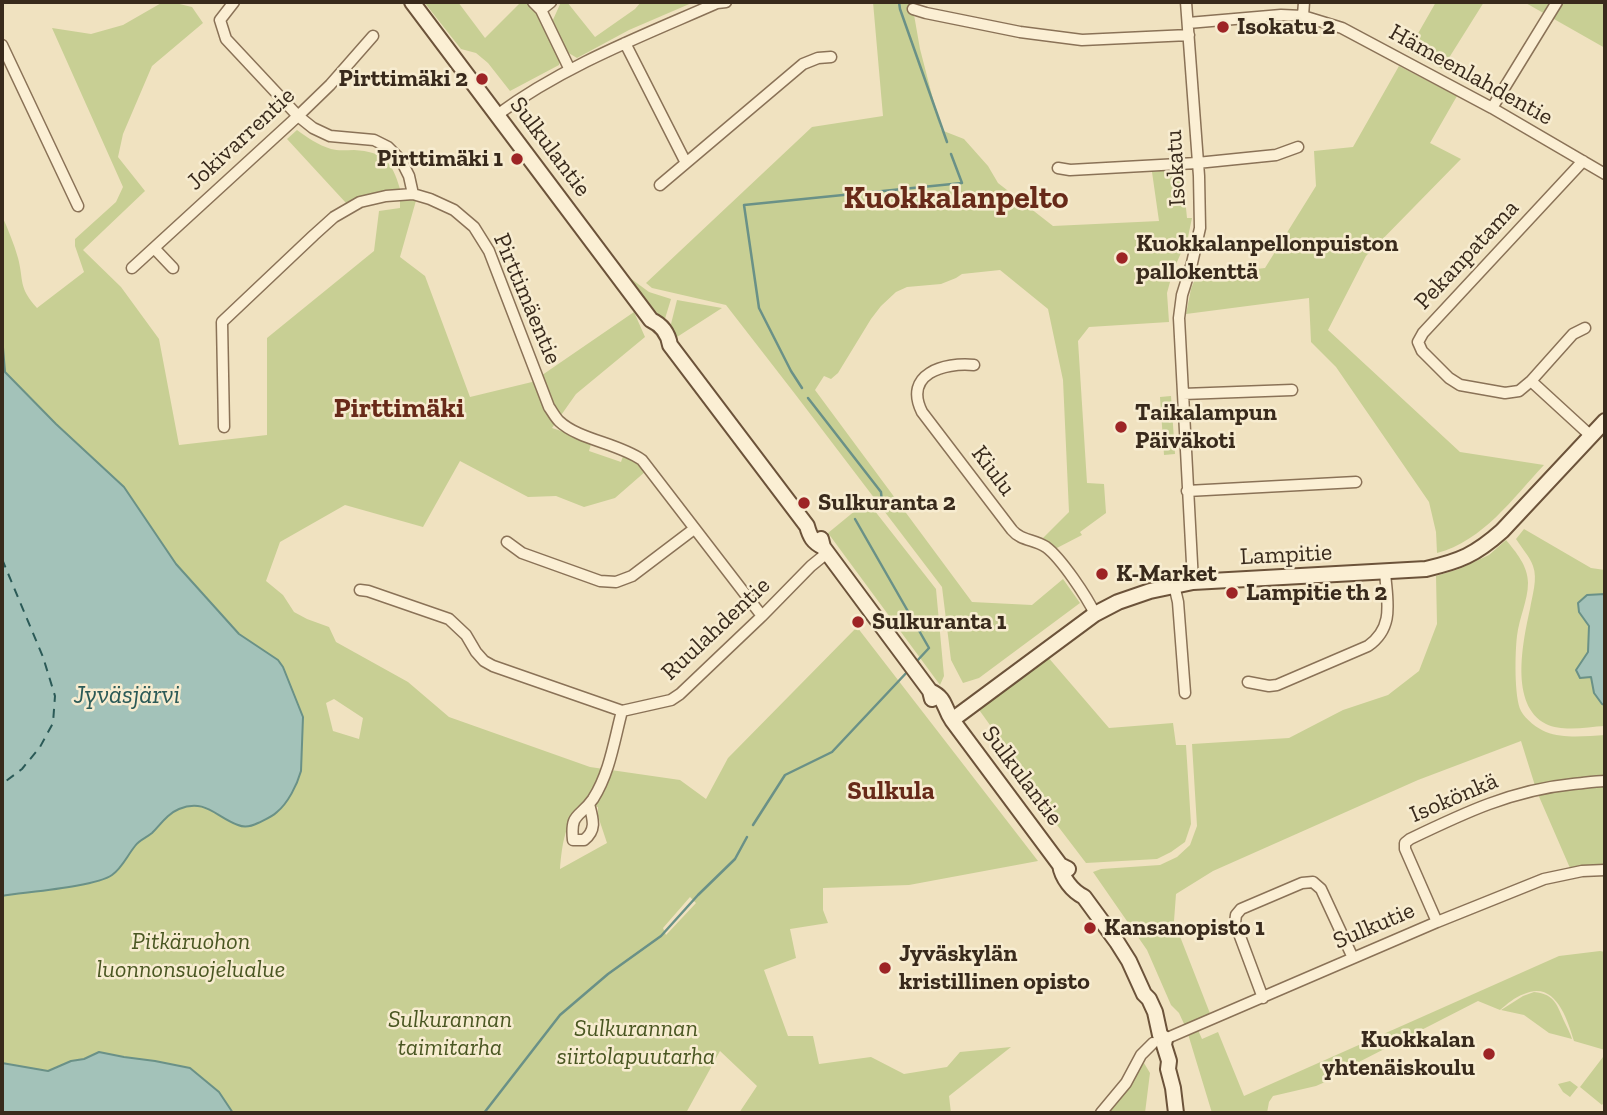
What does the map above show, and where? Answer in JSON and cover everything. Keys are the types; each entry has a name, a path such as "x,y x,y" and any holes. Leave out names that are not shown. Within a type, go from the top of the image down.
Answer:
{"main road":[{"name":"Sulkulantie","path":"412,2 651,320 653,329 662,341 670,345 807,526 815,543 825,550 930,691 938,694 950,717 1060,865 1061,874 1076,893 1084,898 1117,942 1144,994 1143,1001 1169,1061 1176,1113"},
{"name":"Lampitie","path":"950,717 1095,614 1139,594 1193,582 1426,569 1456,561 1484,548 1503,531 1605,421"}],"street":[{"path":"234,2 220,20 226,39 298,116 313,128 330,136 373,140 388,147 401,160 409,176 413,194"},
{"path":"533,2 541,10 570,70"},
{"path":"541,10 551,2"},
{"path":"497,115 570,70 720,2"},
{"name":"Isokatu","path":"1186,2 1199,176 1200,228 1182,295 1179,318 1193,582"},
{"path":"1303,16 1304,2"},
{"path":"1493,108 1557,2"},
{"path":"913,9 1020,32 1082,40 1189,34"},
{"name":"Hämeenlahdentie","path":"1188,23 1281,15 1303,16 1342,28 1493,108 1605,174"},
{"name":"Jokivarrentie","path":"132,268 298,116 330,85 373,36"},
{"path":"625,43 686,163"},
{"path":"2,45 78,205"},
{"path":"660,185 803,64 818,58 831,57"},
{"path":"1058,167 1070,170 1198,163 1276,155 1298,147"},
{"name":"Pekanpatama","path":"1531,381 1519,391 1506,393 1460,385 1448,379 1422,351 1418,342 1423,333 1583,161"},
{"name":"Pirttimäentie","path":"224,427 222,322 334,217 360,202 386,196 413,194 430,199 454,210 474,227 489,251 549,407 557,420 571,429 633,453 642,460 762,616"},
{"path":"154,248 173,268"},
{"path":"1584,328 1573,334 1531,381 1591,436"},
{"name":"Kiulu","path":"974,365 941,367 929,373 918,389 917,402 1012,530 1018,537 1046,548 1054,555 1095,614"},
{"path":"1183,394 1292,390"},
{"path":"1187,491 1356,482"},
{"path":"507,542 522,553 600,581 616,582 632,576 694,529"},
{"name":"Ruulahdentie","path":"622,711 671,700 680,694 762,616 825,550"},
{"path":"1248,682 1277,685 1368,646 1378,639 1388,618 1385,572"},
{"path":"1174,585 1178,603 1185,693"},
{"path":"360,590 449,619 467,635 484,661 493,666 622,711 603,782 589,804"},
{"name":"Isokönkä","path":"1437,922 1405,849 1405,844 1410,839 1468,811 1505,797 1549,786 1605,781"},
{"name":"Sulkutie","path":"1159,1041 1544,879 1582,871 1605,870"},
{"path":"1263,998 1235,923 1236,915 1241,909 1302,883 1313,882 1321,889 1353,958"},
{"path":"1101,1113 1126,1083 1141,1055 1159,1041"}],"green space":[{"path":"163,2 192,7 203,23 152,66 123,134 118,157 145,191 83,250 121,287 159,339 179,445 267,435 267,338 374,251 379,211 400,208 400,197 417,197 400,257 425,276 470,397 532,382 634,312 645,337 576,394 552,428 592,441 589,451 621,462 624,453 646,471 615,498 584,507 556,496 528,497 460,461 423,527 345,505 280,542 266,581 283,595 294,612 329,627 336,642 408,682 449,717 590,767 680,780 706,799 728,758 857,627 1038,861 909,885 823,888 823,910 828,923 790,929 796,958 764,970 788,1036 813,1036 819,1064 871,1057 904,1074 947,1067 960,1052 1011,1047 949,1096 951,1113 739,1113 757,1086 720,1051 686,1113 2,1113 2,850 303,717 297,701 277,710 35,403 2,435 2,216 16,253 24,289 37,308 84,272 75,239 116,202 123,187 52,28 91,34 123,25","holes":["334,699 363,718 359,739 333,731 326,703","583,803 598,807 598,816 607,843 560,869 566,833","690,897 696,903 666,935 663,928"]},
{"path":"424,2 458,2 485,38 521,2 528,2 560,58 559,65 510,91 488,63 476,53 461,49"},
{"path":"561,2 567,2 595,37 641,2 694,2 629,30 577,58 567,52 552,22"},
{"path":"873,2 913,2 920,49 941,130 964,139 988,166 998,183 1053,226 1159,221 1152,172 1182,168 1187,218 1192,218 1188,237 1173,271 1167,293 1169,322 1089,327 1078,341 1087,483 1104,484 1106,513 1080,532 1082,535 1055,549 1043,538 1069,512 1063,380 1048,309 1000,270 962,274 941,284 907,287 896,292 871,319 838,373 831,379 824,376 815,390 972,602 1032,605 1063,579 1080,603 979,678 963,683 951,660 942,587 726,305 652,288 646,283 812,127 883,116"},
{"path":"1436,2 1484,2 1442,69 1408,51"},
{"path":"1524,2 1605,3 1605,48"},
{"path":"1399,66 1457,96 1430,143 1461,159 1366,256 1328,330 1460,452 1544,465 1483,529 1454,547 1437,553 1436,532 1429,502 1336,367 1311,342 1309,298 1186,314 1196,276 1265,268 1316,186 1314,151 1353,147"},
{"path":"297,130 331,149 364,151 380,156 394,171 400,189 372,194 346,203 287,139"},
{"path":"630,278 649,292 671,299 664,322"},
{"path":"677,300 722,308 677,337 670,328"},
{"path":"1171,396 1175,454 1164,455 1160,397"},
{"path":"867,501 936,589 944,676 940,685 828,533"},
{"path":"1524,529 1591,568 1605,570 1602,704 1605,705 1605,726 1560,728 1546,724 1534,715 1527,703 1523,688 1522,654 1535,576 1532,563 1516,539"},
{"path":"1506,540 1521,560 1527,577 1528,589 1518,629 1516,652 1516,685 1521,711 1543,731 1560,736 1605,735 1605,865 1570,868 1537,792 1521,741 1418,780 1213,871 1176,894 1174,921 1211,1016 1185,1026 1179,1013 1171,1005 1147,950 1093,872 1101,869 1160,865 1177,857 1190,845 1197,826 1192,744 1289,738 1343,710 1388,695 1419,671 1437,624 1436,576 1489,555"},
{"path":"1047,656 1109,728 1173,723 1176,745 1186,745 1191,824 1185,842 1171,852 1157,859 1086,863 1028,787 1000,739 977,707"},
{"path":"1605,952 1605,1050 1574,1041 1558,1004 1544,992 1535,991 1517,997 1500,1010 1478,1001 1355,1064 1341,1065 1325,1082 1273,1096 1267,1113 1212,1113 1188,1034 1198,1030 1202,1039 1218,1032 1244,1096 1559,956"},
{"path":"1534,992 1547,995 1555,1002 1572,1039 1549,1033 1524,1015 1501,1010"},
{"path":"1603,1057 1605,1101 1602,1105 1580,1087"},
{"path":"1144,1063 1150,1073 1145,1113 1107,1113"},
{"path":"1570,1081 1578,1087 1570,1097 1558,1084"}],"water":[{"name":"Jyväsjärvi","path":"2,335 5,372 124,487 176,564 239,634 278,660 303,717 301,771 285,804 270,817 253,825 243,826 203,807 188,806 168,816 137,844 112,875 76,886 2,896"},
{"path":"1605,594 1605,705 1594,693 1591,677 1580,678 1576,670 1588,652 1589,626 1579,612 1578,603 1587,595"},
{"path":"99,1052 190,1068 219,1092 233,1113 2,1113 2,1063 48,1071"}],"waterway":[{"path":"899,2 947,142"},
{"path":"802,388 759,308 744,205 962,183 951,154"},
{"path":"808,398 881,492 882,503"},
{"path":"855,519 929,648 916,662"},
{"path":"753,825 785,775 832,752 909,670"},
{"path":"484,1113 560,1015 608,974 661,936 735,859 747,837"}],"ferry route":[{"path":"2,559 43,657 55,696 53,723 40,747 22,769 2,784"}],"place":[{"name":"Isokatu 2","path":"1223,27"},
{"name":"Pirttimäki 2","path":"482,79"},
{"name":"Pirttimäki 1","path":"517,159"},
{"name":"Kuokkalanpellonpuiston pallokenttä","path":"1122,258"},
{"name":"Taikalampun Päiväkoti","path":"1121,427"},
{"name":"Sulkuranta 2","path":"804,503"},
{"name":"K-Market","path":"1102,574"},
{"name":"Lampitie th 2","path":"1232,593"},
{"name":"Sulkuranta 1","path":"858,622"},
{"name":"Kansanopisto 1","path":"1090,928"},
{"name":"Jyväskylän kristillinen opisto","path":"885,968"},
{"name":"Kuokkalan yhtenäiskoulu","path":"1489,1054"}],"district":[{"name":"Kuokkalanpelto","path":"956,199"},
{"name":"Pirttimäki","path":"399,409"},
{"name":"Sulkula","path":"891,792"}],"park label":[{"name":"Pitkäruohon luonnonsuojelualue","path":"191,956"},
{"name":"Sulkurannan taimitarha","path":"450,1034"},
{"name":"Sulkurannan siirtolapuutarha","path":"636,1043"}]}
